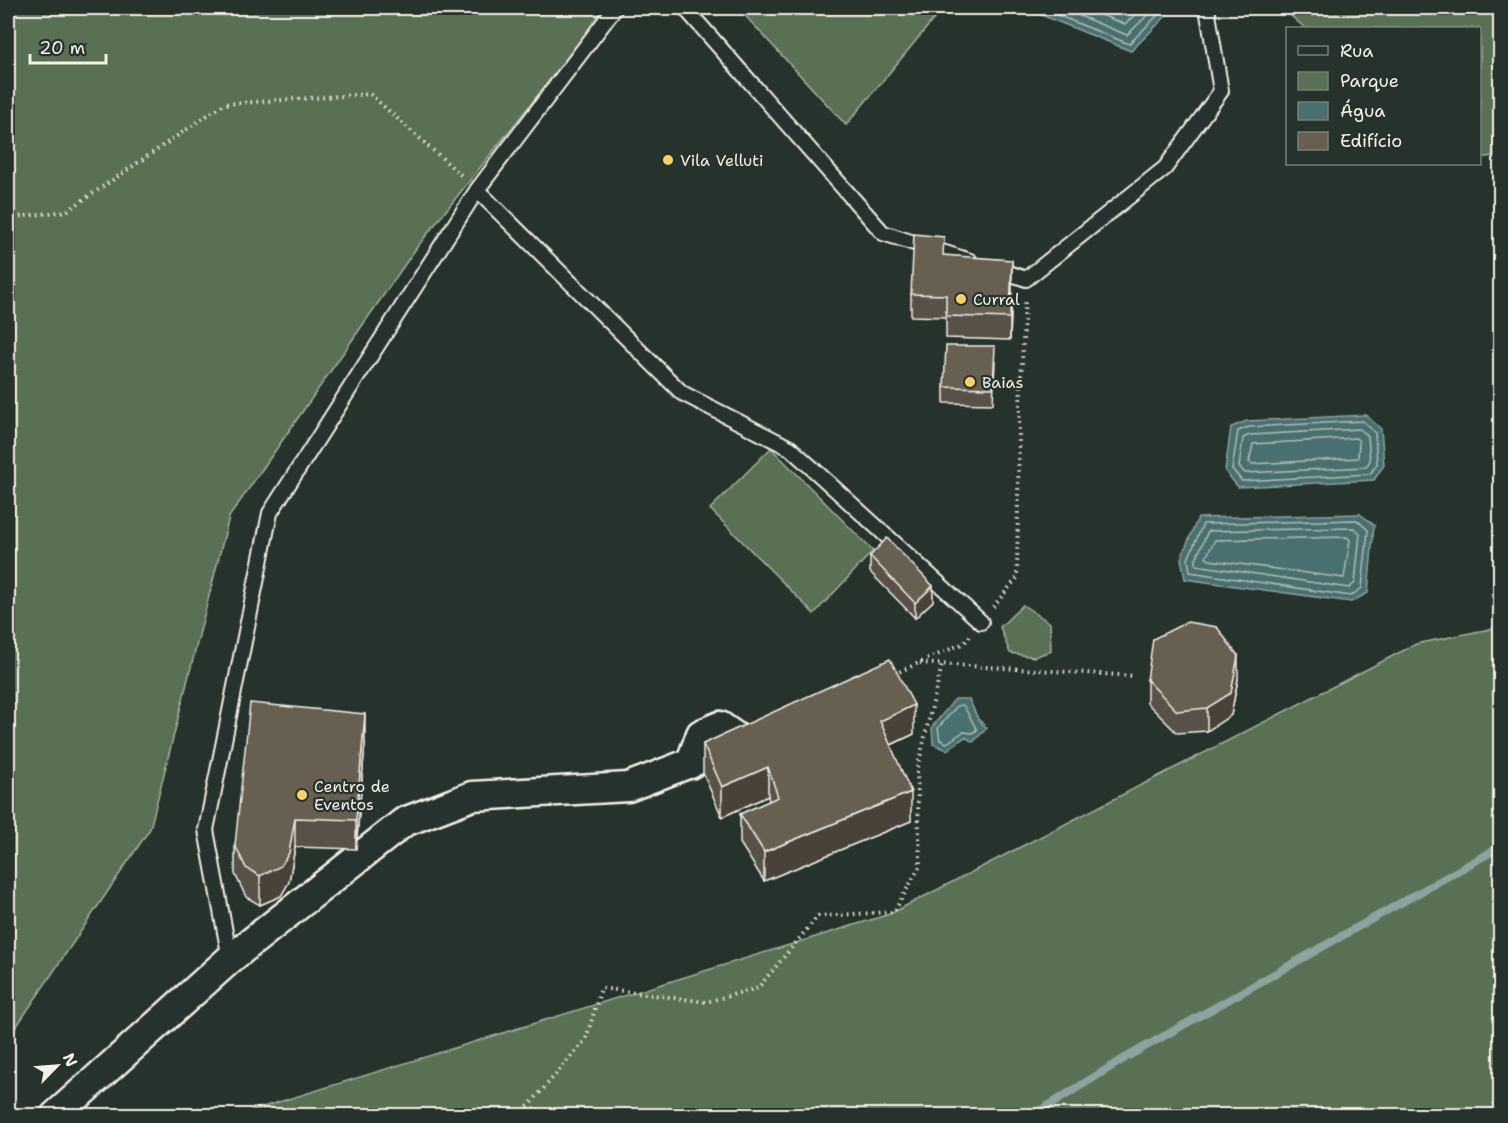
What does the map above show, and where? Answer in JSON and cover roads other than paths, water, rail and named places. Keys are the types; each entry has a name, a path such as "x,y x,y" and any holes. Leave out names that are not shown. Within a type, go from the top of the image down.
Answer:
{"street":[{"path":"55,1116 230,959 404,822 472,796 628,787 690,764"}],"lane":[{"path":"230,959 206,830 270,513 477,190 615,8"},
{"path":"685,8 883,233 1026,279 1165,168 1221,91 1208,8"},
{"path":"477,190 682,393 790,448 981,622"}],"water":[{"path":"1024,8 1174,8 1131,51"},
{"path":"1366,415 1381,429 1384,465 1374,480 1238,487 1225,471 1231,427 1247,421"},
{"path":"1360,514 1374,525 1368,593 1351,602 1185,579 1181,558 1198,518"},
{"path":"955,699 969,699 978,719 987,728 973,742 965,737 947,750 933,744 932,727"}],"waterway":[{"path":"1032,1116 1125,1058 1500,847"}],"place":[{"name":"Vila Velluti","path":"668,160"},
{"name":"Curral","path":"961,299"},
{"name":"Baias","path":"970,382"},
{"name":"Centro de Eventos","path":"302,795"}]}
